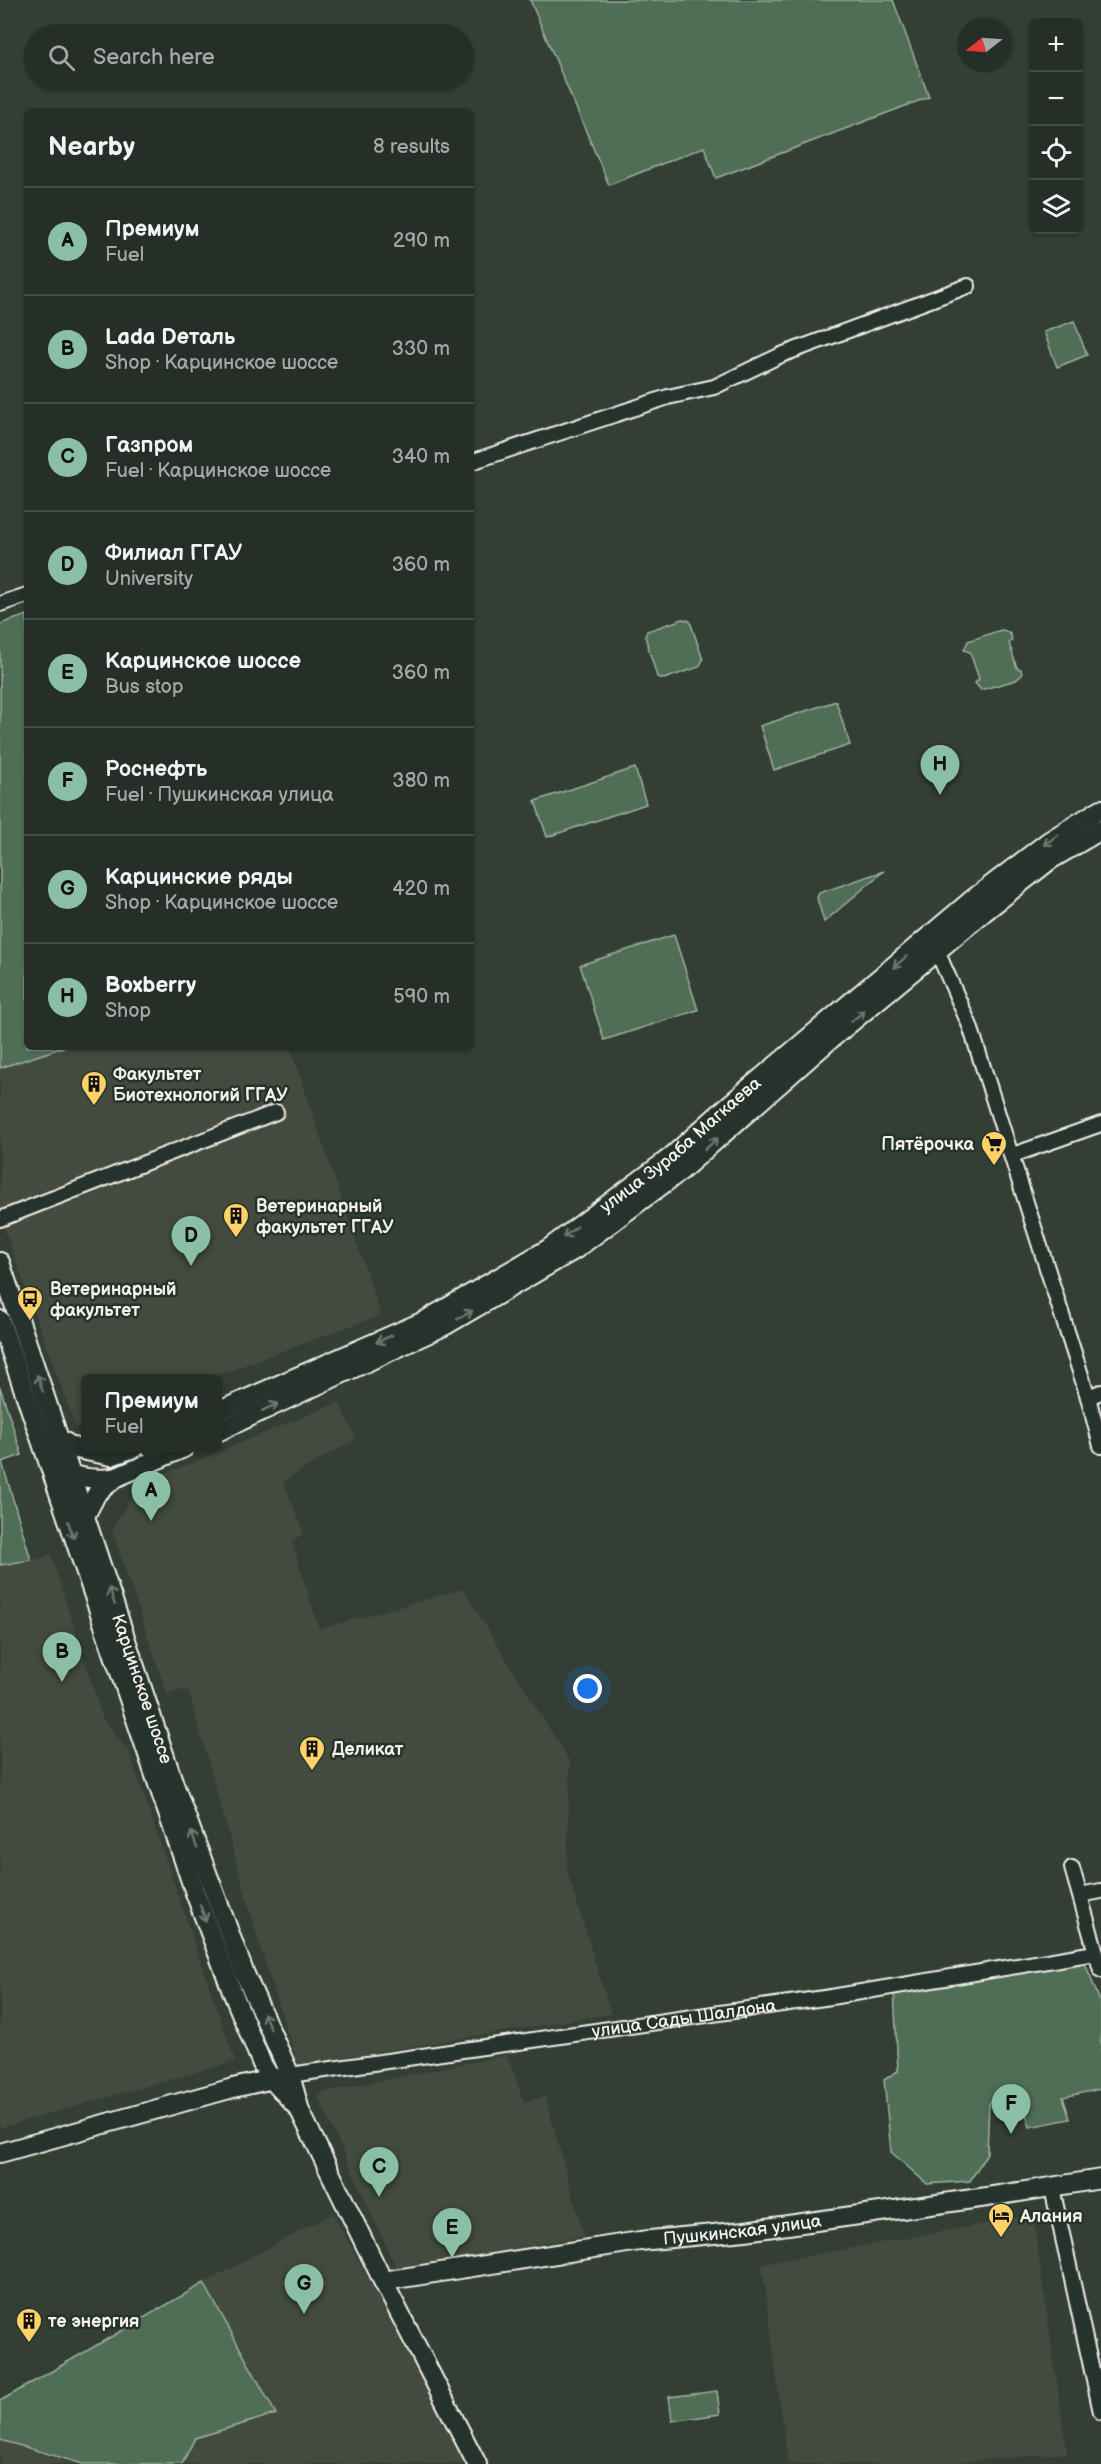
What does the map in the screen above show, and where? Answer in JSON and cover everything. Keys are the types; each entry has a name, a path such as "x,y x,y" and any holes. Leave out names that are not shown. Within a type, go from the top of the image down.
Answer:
{"main road":[{"name":"улица Зураба Магкаева","path":"222,1410 423,1321 453,1305 548,1249 676,1164 729,1105 973,899 1049,841 1101,809"},
{"name":"улица Зураба Магкаева","path":"222,1430 446,1325 576,1249 676,1164 1050,860 1101,830"},
{"name":"Карцинское шоссе","path":"0,1262 179,1797 244,1972 290,2075 300,2111 477,2464"},
{"name":"Карцинское шоссе","path":"0,1320 194,1890 234,1996 262,2064 271,2079 300,2111"},
{"path":"58,1438 81,1450"},
{"path":"91,1452 111,1456"},
{"path":"60,1497 62,1485 70,1473 122,1452"},
{"path":"46,1455 54,1465 70,1473 105,1480 175,1452"},
{"path":"85,1516 97,1493 117,1477"},
{"name":"улица Сады Шалдона","path":"0,2153 290,2075"},
{"name":"Пушкинская улица","path":"383,2280 640,2241 745,2231 1052,2188 1101,2179"}],"street":[{"path":"474,461 668,397 714,387 781,355 968,286"},
{"path":"0,604 24,596"},
{"path":"937,951 970,1026 1094,1395 1101,1446"},
{"path":"0,1218 276,1112"},
{"path":"1013,1155 1101,1124"},
{"path":"1072,1868 1101,1970"},
{"path":"1080,1895 1101,1891"},
{"name":"улица Сады Шалдона","path":"290,2075 831,1997 1095,1953"},
{"path":"1052,2188 1101,2412"}],"shaded area":[{"path":"55,1050 291,1050 381,1315 220,1374 81,1374 81,1426 76,1428 0,1217 0,1068"},
{"path":"339,1402 356,1439 283,1481 304,1533 292,1541 319,1629 463,1589 570,1762 567,1871 611,2014 298,2065 257,1936 188,1689 167,1694 112,1530 138,1485"},
{"path":"51,1554 103,1719 129,1752 235,2061 0,2128 0,1565 38,1559"},
{"path":"507,2055 524,2102 545,2096 584,2236 397,2270 318,2096 325,2092"},
{"path":"333,2213 404,2344 465,2464 83,2464 0,2440 0,2401 204,2283"},
{"path":"1033,2215 1067,2453 935,2464 788,2464 762,2264"},
{"path":"0,2441 74,2464 0,2464"}],"green space":[{"path":"530,0 893,0 929,97 716,178 704,147 609,185"},
{"path":"1074,321 1087,355 1057,367 1044,332"},
{"path":"24,616 24,1050 55,1050 0,1068 0,624"},
{"path":"683,619 690,621 703,660 699,667 664,679 657,677 645,636 647,631"},
{"path":"1001,630 1011,636 1012,640 1009,643 1017,668 1021,669 1022,675 1016,680 981,690 975,683 979,679 970,652 964,650 968,641"},
{"path":"836,701 850,745 774,770 760,726"},
{"path":"635,768 646,804 547,837 535,801"},
{"path":"884,871 824,922 817,898 819,893"},
{"path":"674,935 698,1010 604,1040 580,965"},
{"path":"0,1387 22,1455 2,1462 31,1560 0,1565"},
{"path":"1085,1963 1101,2004 1101,2089 1063,2097 1070,2119 1030,2127 1020,2097 989,2103 987,2153 970,2181 927,2184 891,2152 884,2080 898,2071 894,1990"},
{"path":"204,2283 276,2414 195,2438 182,2464 83,2464 0,2440 0,2401"},
{"path":"717,2391 720,2414 672,2421 669,2397"}],"place":[{"name":"Boxberry","path":"940,795"},
{"name":"Факультет Биотехнологий ГГАУ","path":"94,1107"},
{"name":"Пятёрочка","path":"994,1167"},
{"name":"Ветеринарный факультет ГГАУ","path":"236,1239"},
{"name":"Филиал ГГАУ","path":"191,1266"},
{"name":"Ветеринарный факультет","path":"30,1322"},
{"name":"Премиум","path":"151,1521"},
{"name":"Lada Dеталь","path":"62,1682"},
{"name":"Деликат","path":"312,1772"},
{"name":"Роснефть","path":"1011,2134"},
{"name":"Газпром","path":"379,2197"},
{"name":"Алания","path":"1001,2239"},
{"name":"Карцинское шоссе","path":"452,2258"},
{"name":"Карцинские ряды","path":"304,2314"},
{"name":"те энергия","path":"29,2344"}]}
